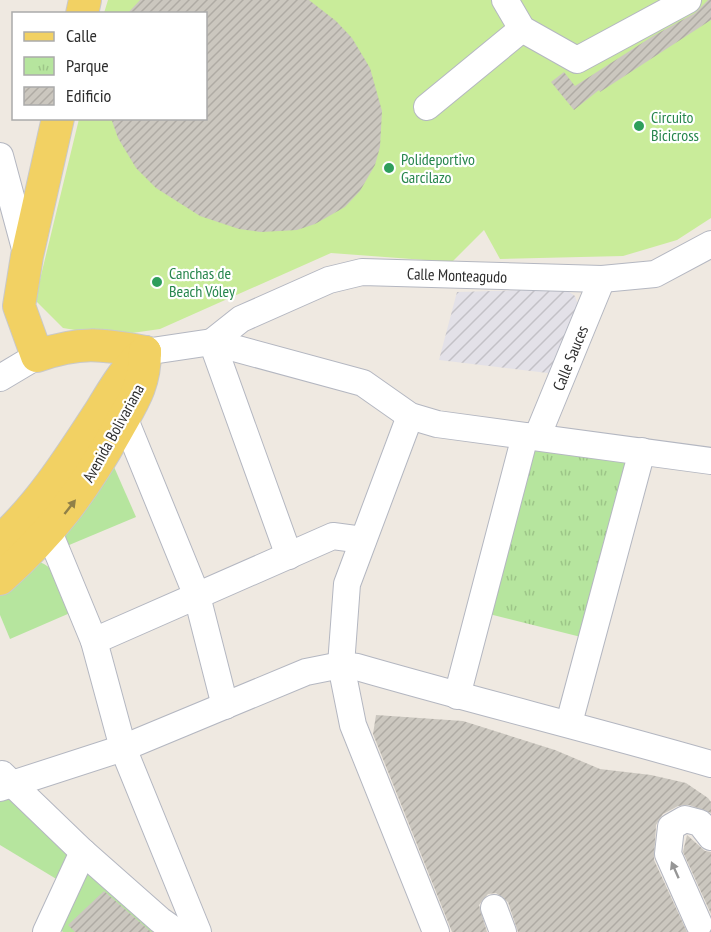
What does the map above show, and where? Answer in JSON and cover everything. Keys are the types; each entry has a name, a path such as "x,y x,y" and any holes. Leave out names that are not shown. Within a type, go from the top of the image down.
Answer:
{"main road":[{"path":"58,120 27,256 19,306 37,356 68,345 102,344 145,352"},
{"name":"Avenida Bolivariana","path":"0,541 39,523 74,501 112,413 140,391 145,374 145,352"},
{"name":"Avenida Bolivariana","path":"0,579 39,523"}],"street":[{"path":"505,0 522,29 577,60 688,0"},
{"path":"427,107 522,29"},
{"path":"0,156 27,256"},
{"name":"Calle Monteagudo","path":"212,342 241,319 329,280 362,272 602,279 655,274 711,244"},
{"name":"Calle Sauces","path":"457,696 531,436 602,279"},
{"path":"212,342 289,556"},
{"path":"145,352 212,342 363,384 410,416 437,424 711,461"},
{"path":"0,378 37,356"},
{"path":"112,413 197,596 225,706"},
{"path":"410,416 347,584 341,665 353,725 436,932"},
{"path":"569,723 642,451"},
{"path":"39,523 94,641 123,748 198,932"},
{"path":"94,641 333,536 363,540"},
{"path":"4,781 123,748 306,672 341,665 357,667 457,696 569,723 711,764"},
{"path":"4,781 160,920 177,932"},
{"path":"702,925 668,854 671,827 685,819 700,823 711,837"},
{"path":"49,931 83,852"},
{"path":"494,908 503,932"}],"shaded area":[{"path":"565,289 575,296 578,305 556,374 439,360 457,292"}],"green space":[{"name":"Polideportivo Garcilazo","path":"108,0 711,0 711,218 677,240 623,256 500,259 484,230 452,262 331,253 160,329 111,336 63,328 35,300 79,120 207,120 207,12 104,12"},
{"path":"522,444 630,464 581,637 481,612"},
{"path":"111,460 136,517 62,548 54,533"},
{"path":"36,561 50,569 59,581 70,613 10,639 0,615 0,588"},
{"path":"3,792 70,851 63,883 0,845 0,793"},
{"path":"93,872 155,932 63,932 58,928 81,873"}],"building":[{"path":"140,0 309,0 336,21 352,38 370,68 382,111 380,147 375,165 360,191 345,207 315,224 297,230 261,232 239,229 200,216 156,188 136,168 118,138 112,120 207,120 207,12 129,12"},
{"path":"708,0 711,0 711,20 600,92 599,90 574,110 551,82 564,72 575,86 653,36 695,13"},
{"path":"376,715 463,721 555,750 600,769 651,775 686,783 708,798 711,802 711,813 689,805 678,806 663,814 656,825 654,860 687,932 518,932 508,902 496,893 488,894 479,905 487,932 452,932 373,734"},
{"path":"687,835 705,851 711,852 711,914 683,852"},
{"path":"104,891 151,932 75,932 68,925"}],"place":[{"name":"Circuito Bicicross","path":"639,126"},
{"name":"Polideportivo Garcilazo","path":"389,168"},
{"name":"Canchas de Beach Vóley","path":"157,282"}]}
